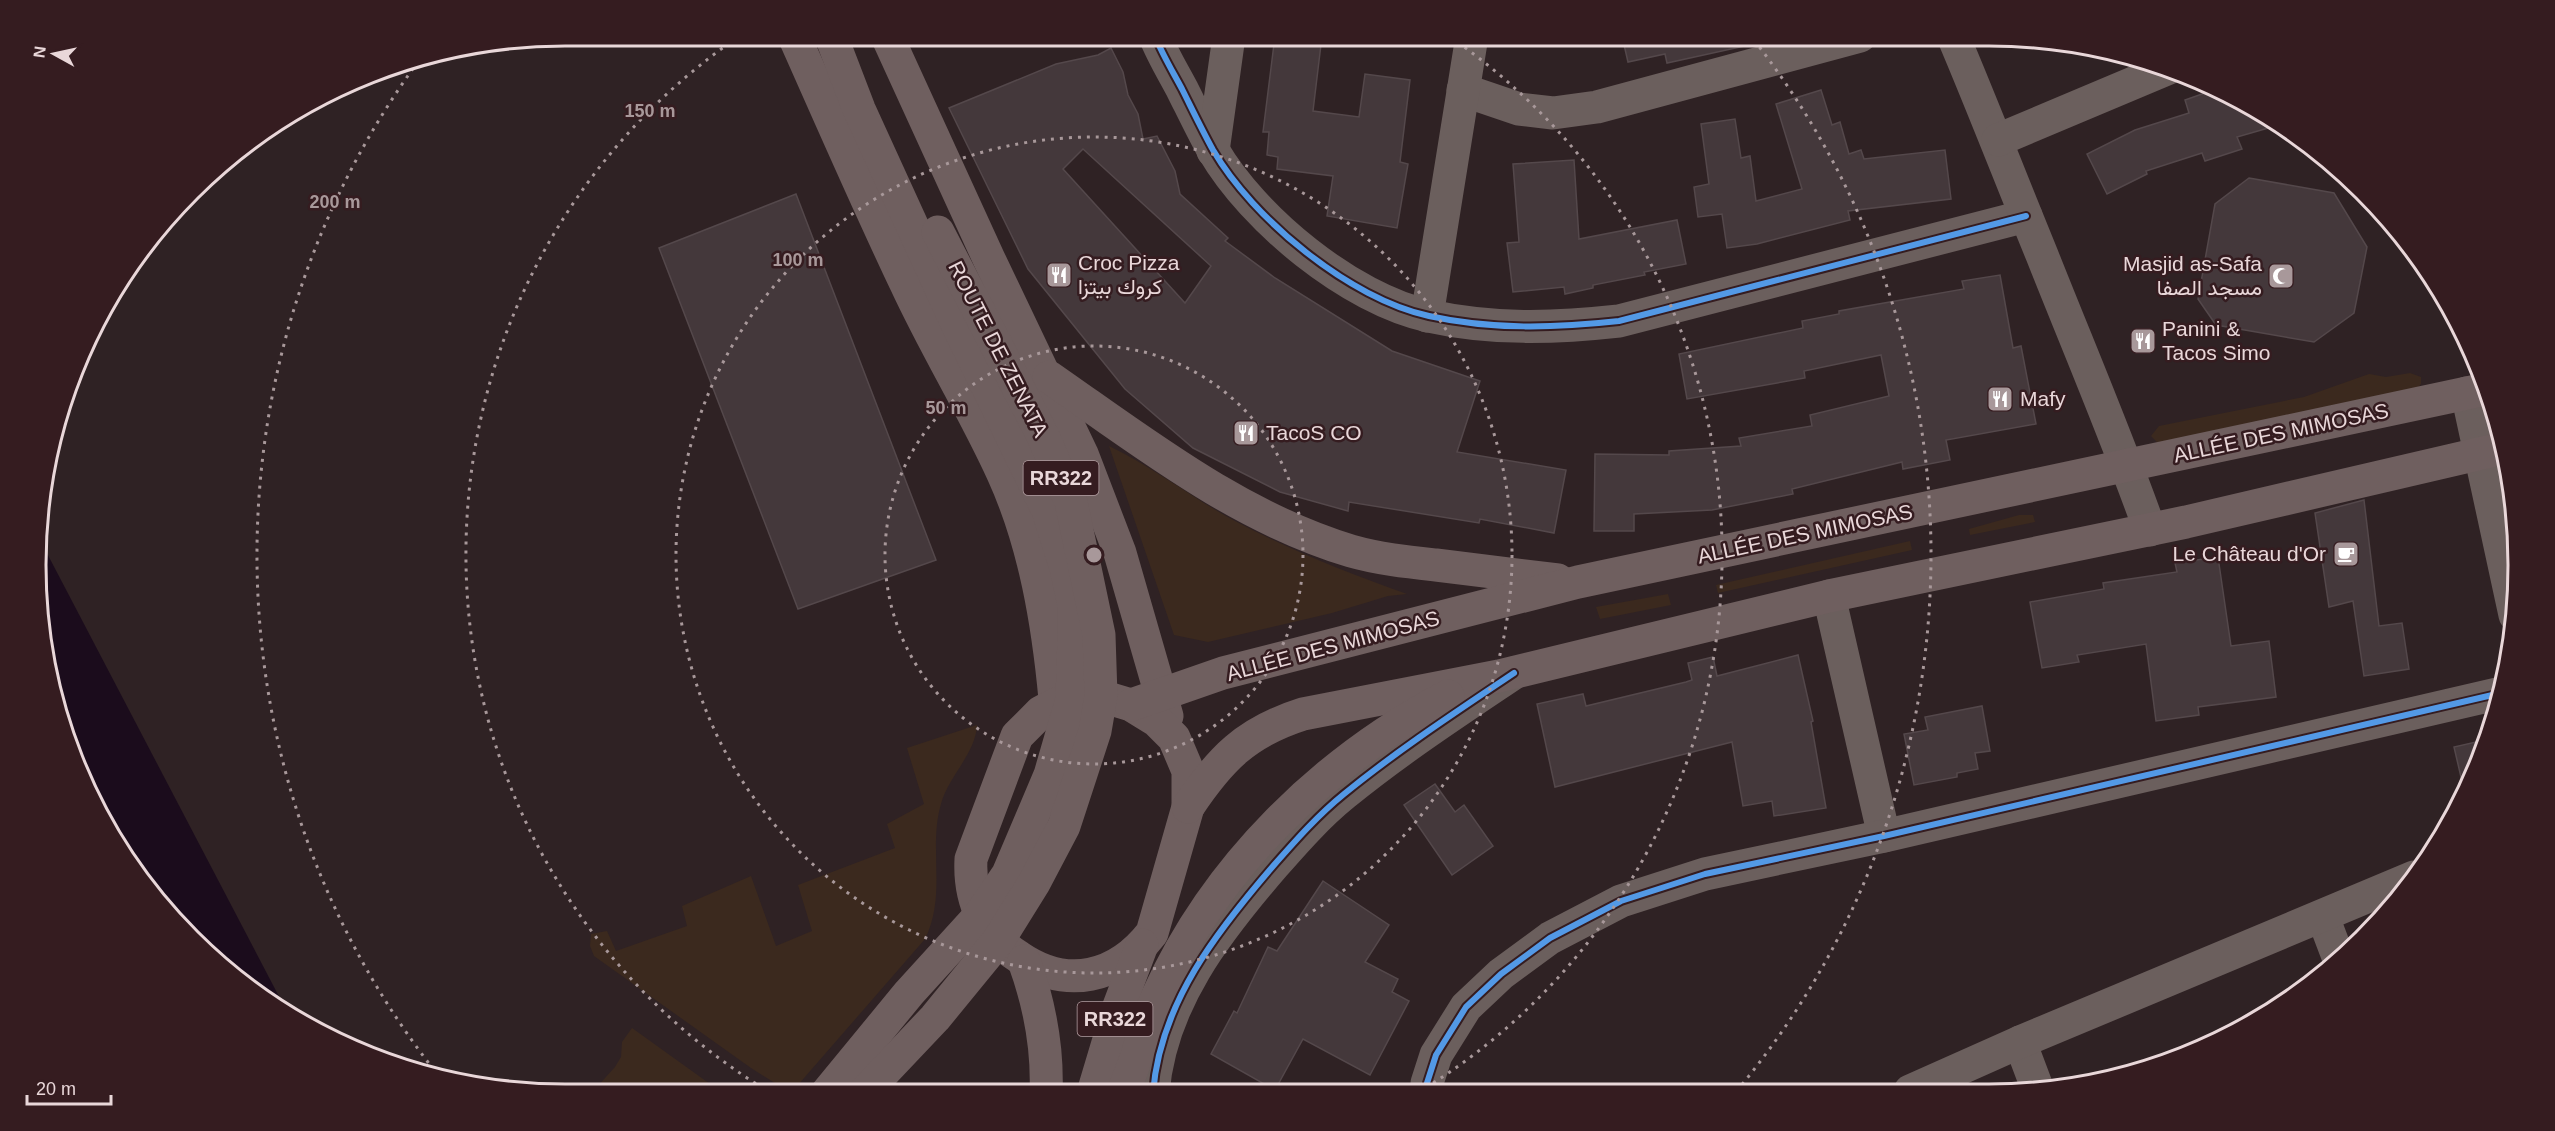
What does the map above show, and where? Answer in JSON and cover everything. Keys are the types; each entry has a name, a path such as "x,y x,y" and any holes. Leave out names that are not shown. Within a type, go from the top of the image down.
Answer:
{"main road":[{"name":"ROUTE DE ZENATA","path":"798,46 906,286 1004,476 1019,518 1038,586 1051,655 1104,700 1174,738 1188,771 1188,807"},
{"name":"ROUTE DE ZENATA","path":"835,46 859,109 953,315 1048,512 1104,700"},
{"name":"ROUTE DE ZENATA","path":"854,46 929,215 1043,436 1071,502 1099,635 1104,700"},
{"name":"ROUTE DE ZENATA","path":"892,46 989,259 1082,454 1103,506 1131,589 1104,700 1064,826 1034,883 989,928"},
{"path":"1044,374 1156,452 1255,513 1294,532 1353,552 1386,559 1578,582"},
{"name":"ALLÉE DES MIMOSAS","path":"989,928 970,880 970,859 1017,736 1041,712 1223,673 1578,582 2476,391"},
{"path":"1188,807 1211,773 1240,744 1281,721 1303,714 1514,673 1829,596 2150,530 2492,450"},
{"path":"1125,1084 1157,996 1176,958 1226,880 1308,792 1353,754 1407,718 1480,680"},
{"name":"RR322","path":"989,928 1024,961 1054,974 1087,975 1117,965 1142,945 1152,933 1188,807"},
{"path":"872,1084 935,1018 989,928"},
{"path":"834,1084 909,993 989,928"},
{"name":"RR322","path":"1096,1084 1119,1006 1142,945"},
{"path":"1024,961 1037,996 1046,1050 1046,1084"}],"street":[{"path":"1168,46 1214,151 1237,184 1270,221 1314,258 1360,288 1395,305 1427,316 1502,327 1562,327 1619,321 2026,216"},
{"path":"1214,151 1228,46"},
{"path":"1427,316 1470,46"},
{"path":"1463,90 1519,110 1552,113 1597,107 1823,46"},
{"path":"1957,46 1998,140 2150,530"},
{"path":"1998,140 2155,74"},
{"path":"2476,391 2492,450 2508,564"},
{"path":"1829,596 1884,836"},
{"path":"1154,1084 1165,1033 1183,990 1206,949 1230,915 1320,815 1342,795 1386,761 1514,673"},
{"path":"1427,1084 1436,1055 1466,1008 1501,974 1550,938 1621,902 1705,874 1884,836 2492,695"},
{"path":"1926,1084 2020,1042 2399,884"},
{"path":"2323,917 2336,952"},
{"path":"2020,1042 2035,1082"}],"shaded area":[{"path":"2410,373 2421,377 2421,384 2415,391 2164,449 2151,436 2159,426 2304,397 2369,374 2386,377"},
{"path":"1109,446 1256,532 1363,578 1407,594 1388,596 1332,613 1208,642 1174,635"},
{"path":"2019,515 2033,515 2035,522 1970,535 1969,529"},
{"path":"1910,541 1912,550 1718,593 1716,585"},
{"path":"47,553 280,999 223,956 175,908 134,854 100,795 74,732 56,667 48,599"},
{"path":"1668,594 1671,605 1600,619 1596,607"},
{"path":"977,725 972,745 949,784 937,821 935,906 931,922 925,939 799,1084 777,1084 594,956 590,946 591,934 607,931 616,951 687,926 682,906 751,876 776,946 812,931 798,885 895,848 887,824 924,804 907,748"},
{"path":"632,1028 711,1084 600,1084 621,1057 622,1042"}],"building":[{"path":"1274,46 1321,46 1313,111 1359,117 1365,74 1410,80 1400,162 1408,164 1397,228 1327,216 1333,176 1277,169 1278,157 1267,155 1269,132 1263,132"},
{"path":"1624,46 1745,46 1667,63 1665,54 1628,62"},
{"path":"1111,48 1123,72 1128,95 1138,114 1143,139 1157,136 1175,171 1180,194 1228,238 1225,241 1275,278 1392,351 1480,381 1457,452 1566,470 1554,533 1480,519 1479,523 1349,502 1348,511 1280,492 1193,448 1125,389 1028,269 949,108 1056,64 1098,55","holes":["1083,149 1211,266 1185,303 1063,169"]},
{"path":"1821,90 1832,125 1840,122 1849,154 1861,150 1864,159 1945,150 1951,199 1848,211 1850,220 1757,244 1727,248 1722,214 1698,217 1694,187 1709,184 1701,124 1735,119 1741,158 1750,156 1756,201 1802,189 1776,104"},
{"path":"2204,93 2268,128 2237,137 2242,149 2205,161 2202,153 2146,171 2147,174 2107,194 2087,154 2135,130 2189,113 2185,100"},
{"path":"1574,160 1579,239 1677,220 1686,264 1644,272 1645,275 1593,285 1593,288 1565,294 1564,287 1513,292 1507,243 1519,242 1513,164"},
{"name":"Masjid as-Safa مسجد الصفا","path":"2249,178 2334,193 2367,247 2354,313 2314,342 2216,325 2198,299 2215,204"},
{"path":"796,194 936,560 798,609 659,248"},
{"path":"2000,275 2013,348 2021,346 2036,424 1946,440 1950,460 1903,469 1902,462 1792,489 1793,494 1712,510 1634,514 1634,531 1594,531 1595,454 1669,455 1669,451 1741,446 1739,438 1812,426 1810,415 1889,396 1881,355 1804,371 1805,378 1687,399 1679,354 1803,328 1802,321 1839,314 1839,311 1964,289 1962,281"},
{"name":"Le Château d'Or","path":"2364,500 2379,626 2402,623 2409,669 2364,676 2353,601 2329,607 2315,513"},
{"path":"2218,557 2231,646 2269,641 2276,697 2198,707 2199,715 2156,721 2146,644 2077,655 2079,662 2042,668 2030,602 2104,589 2103,583 2177,572 2175,563"},
{"path":"1798,655 1813,721 1811,722 1826,808 1774,816 1772,801 1743,806 1732,742 1555,787 1537,704 1583,694 1586,706 1686,682 1692,680 1688,663 1713,657 1717,676"},
{"path":"1982,706 1990,751 1975,753 1978,769 1957,773 1957,777 1914,785 1904,734 1928,730 1925,717"},
{"path":"2477,742 2462,780 2454,747"},
{"path":"1435,784 1455,812 1464,805 1493,846 1452,875 1404,805"},
{"path":"1323,881 1389,925 1365,962 1398,979 1392,992 1409,1001 1370,1075 1303,1039 1278,1084 1264,1084 1211,1054 1234,1011 1237,1013 1268,947 1277,951"}],"cycle path":[{"path":"1160,46 1213,150 1253,203 1278,228 1336,274 1368,293 1399,307 1453,321 1500,326 1571,325 1619,321 2026,216"},
{"path":"1154,1084 1158,1060 1179,999 1213,942 1274,865 1316,819 1344,794 1406,747 1514,673"},
{"path":"1427,1084 1436,1055 1466,1007 1501,974 1550,938 1621,901 1705,874 1884,836 2492,695"}],"place":[{"name":"Croc Pizza كروك بيتزا","path":"1059,275"},
{"name":"Masjid as-Safa مسجد الصفا","path":"2281,276"},
{"name":"Panini & Tacos Simo","path":"2143,341"},
{"name":"Mafy","path":"2000,399"},
{"name":"TacoS CO","path":"1246,433"},
{"name":"Le Château d'Or","path":"2346,554"}]}
